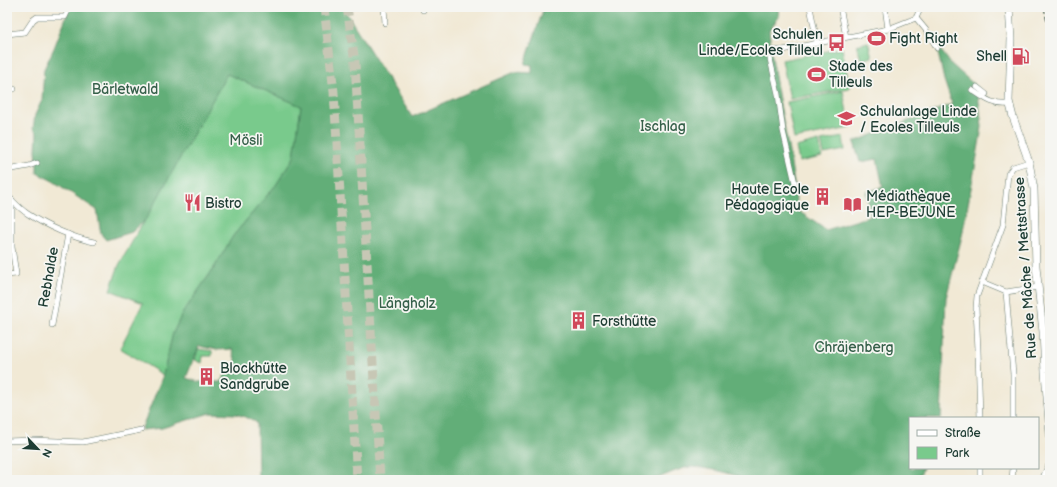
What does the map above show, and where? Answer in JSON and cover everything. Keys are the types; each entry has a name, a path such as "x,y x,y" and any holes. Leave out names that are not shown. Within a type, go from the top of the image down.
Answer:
{"main road":[{"name":"Rue de Mâche / Mettstrasse","path":"1009,7 1011,39 1008,90 1009,104 1029,162 1034,189 1036,266 1043,332 1044,372 1050,435"},
{"path":"1046,476 1050,465"}],"street":[{"path":"7,34 25,32 33,20 37,17 65,17 70,7"},
{"path":"384,7 385,23"},
{"path":"810,7 817,42"},
{"path":"840,7 846,37"},
{"path":"885,7 888,29"},
{"path":"795,184 783,131 778,94 770,59 771,53 774,50 783,50 888,29 916,18 920,7"},
{"path":"916,18 926,30 937,48"},
{"path":"986,94 975,88 991,102 1002,105 1009,104"},
{"path":"7,90 14,89"},
{"path":"980,417 976,308 977,296 1003,225 1008,174 1013,168 1029,162"},
{"path":"7,170 37,163"},
{"name":"Rebhalde","path":"7,196 20,209 32,217 79,239 94,242"},
{"path":"7,275 16,274 12,247 12,200"},
{"name":"Rebhalde","path":"52,325 68,234"},
{"path":"982,282 1006,292 1038,287"},
{"path":"1006,292 1013,374 1013,417"},
{"path":"7,441 33,440 83,442 141,430"},
{"path":"980,469 980,479"},
{"path":"1012,479 1013,469"},
{"path":"967,480 1012,479 1046,476"}],"green space":[{"path":"70,7 344,7 412,117 515,72 532,73 532,65 525,64 544,7 778,7 779,17 769,30 771,53 795,187 797,210 826,230 871,216 866,192 883,187 877,159 860,162 854,142 952,104 944,80 937,48 940,52 940,49 951,64 977,87 979,93 982,127 962,236 946,298 941,417 909,417 909,469 923,469 918,480 745,480 740,477 710,469 690,467 680,469 651,480 258,480 257,423 251,419 236,414 210,413 162,428 141,430 163,375 173,333 182,314 214,268 233,236 276,185 294,157 301,106 227,74 146,219 132,232 106,240 101,234 97,210 53,181 37,173 37,133 33,129 35,115 42,100 44,69","holes":["199,346 217,350 232,349 236,362 220,382 199,382 186,378"]},
{"path":"868,42 872,57 861,60 857,45"},
{"name":"Stade des Tilleuls","path":"842,48 850,88 790,99 782,60"},
{"name":"Mösli","path":"227,74 301,106 294,157 276,185 233,236 214,268 182,314 173,333 163,375 120,348 143,303 110,290 119,265"},
{"path":"843,91 850,128 794,139 787,102"},
{"path":"843,137 845,150 824,154 821,141"},
{"path":"819,141 822,157 799,162 796,147"},
{"path":"198,349 212,351 212,356 203,356 202,363 195,360"}],"tunnel":[{"path":"324,7 334,92 357,480"},
{"path":"347,7 355,63 380,480"}],"railway":[{"path":"1044,7 1050,39"}],"place":[{"name":"Fight Right","path":"876,38"},
{"name":"Schulen Linde/Ecoles Tilleul","path":"836,42"},
{"name":"Shell","path":"1020,56"},
{"name":"Stade des Tilleuls","path":"816,74"},
{"name":"Schulanlage Linde / Ecoles Tilleuls","path":"847,119"},
{"name":"Haute Ecole Pédagogique","path":"822,197"},
{"name":"Bistro","path":"192,203"},
{"name":"Médiathèque HEP-BEJUNE","path":"853,204"},
{"name":"Forsthütte","path":"579,321"},
{"name":"Blockhütte Sandgrube","path":"207,376"}],"park label":[{"name":"Bärletwald","path":"125,89"},
{"name":"Ischlag","path":"663,126"},
{"name":"Längholz","path":"407,303"},
{"name":"Chräjenberg","path":"854,347"}]}
